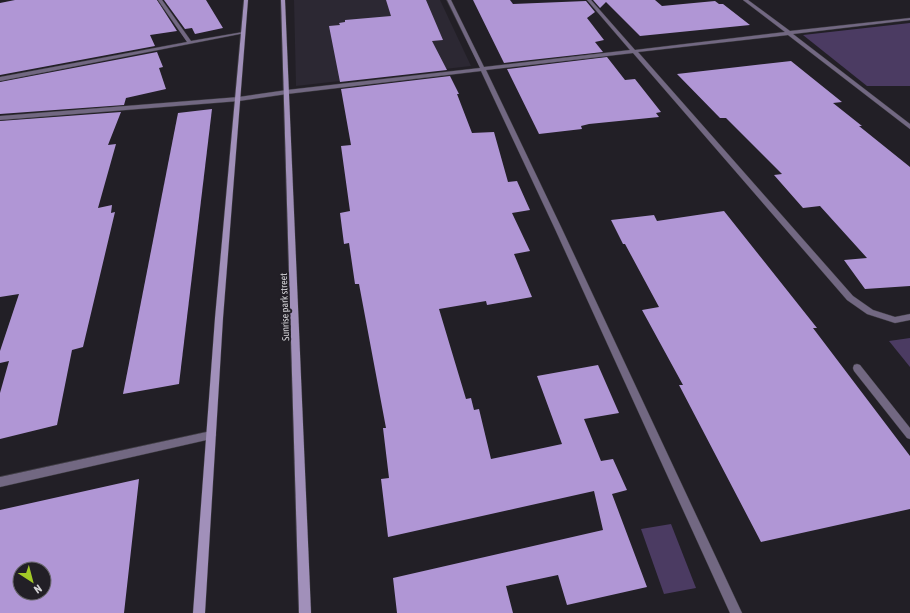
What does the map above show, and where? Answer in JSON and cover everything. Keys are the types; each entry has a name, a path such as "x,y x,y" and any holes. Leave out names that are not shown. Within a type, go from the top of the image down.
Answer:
{"main road":[{"path":"199,613 219,318 239,99 246,0"},
{"name":"Sunrise park street","path":"283,0 305,613"}],"street":[{"path":"160,0 190,43"},
{"path":"449,0 483,69 736,613"},
{"path":"589,0 850,298 870,312 895,320 910,317"},
{"path":"745,0 910,127"},
{"path":"0,118 239,99 287,92 910,19"},
{"path":"0,79 243,33"},
{"path":"857,368 910,436"},
{"path":"0,482 211,435"}],"shaded area":[{"path":"294,0 440,0 471,66 296,86"},
{"path":"910,23 910,86 867,86 803,35"},
{"path":"910,338 910,367 889,341"},
{"path":"671,524 696,588 664,594 641,529"}],"building":[{"path":"15,0 157,0 177,31 150,35 155,46 0,75 0,3"},
{"path":"164,0 206,0 223,28 195,34 192,28 185,29"},
{"path":"386,0 426,0 443,40 432,41 447,70 340,82 329,26 340,25 339,23 345,22 345,20 391,16"},
{"path":"473,0 510,0 513,4 586,1 595,12 587,18 604,40 595,42 603,52 504,63"},
{"path":"593,0 655,0 662,6 715,1 719,4 723,4 750,25 640,36 606,2 600,8"},
{"path":"157,52 163,67 159,68 166,89 126,98 124,105 0,114 0,82"},
{"path":"607,57 625,80 635,79 661,112 656,113 659,117 589,124 581,126 582,129 539,134 507,69"},
{"path":"791,61 842,102 833,103 910,167 910,286 865,289 844,260 867,258 820,206 803,208 774,175 782,174 726,118 720,118 677,74"},
{"path":"450,76 459,94 457,94 472,133 494,132 508,182 517,181 530,210 512,213 530,251 514,254 532,297 487,305 486,301 439,309 466,399 471,398 474,410 479,409 491,459 562,444 537,376 598,365 619,413 584,419 601,461 613,459 627,490 612,494 647,587 567,605 558,575 506,586 513,613 397,613 393,578 603,530 594,491 388,537 381,479 389,478 383,428 386,428 359,284 355,284 349,243 344,244 340,213 350,211 341,146 351,145 341,89"},
{"path":"212,109 179,384 123,394 178,113"},
{"path":"121,112 108,145 116,144 98,208 112,205 111,213 115,212 83,347 72,350 57,425 0,439 0,393 9,361 0,363 0,351 19,294 0,297 0,121"},
{"path":"724,211 817,328 813,328 910,456 910,509 761,542 679,385 683,385 642,310 659,307 611,220 654,215 657,221"},
{"path":"139,479 124,613 0,613 0,510"}]}
